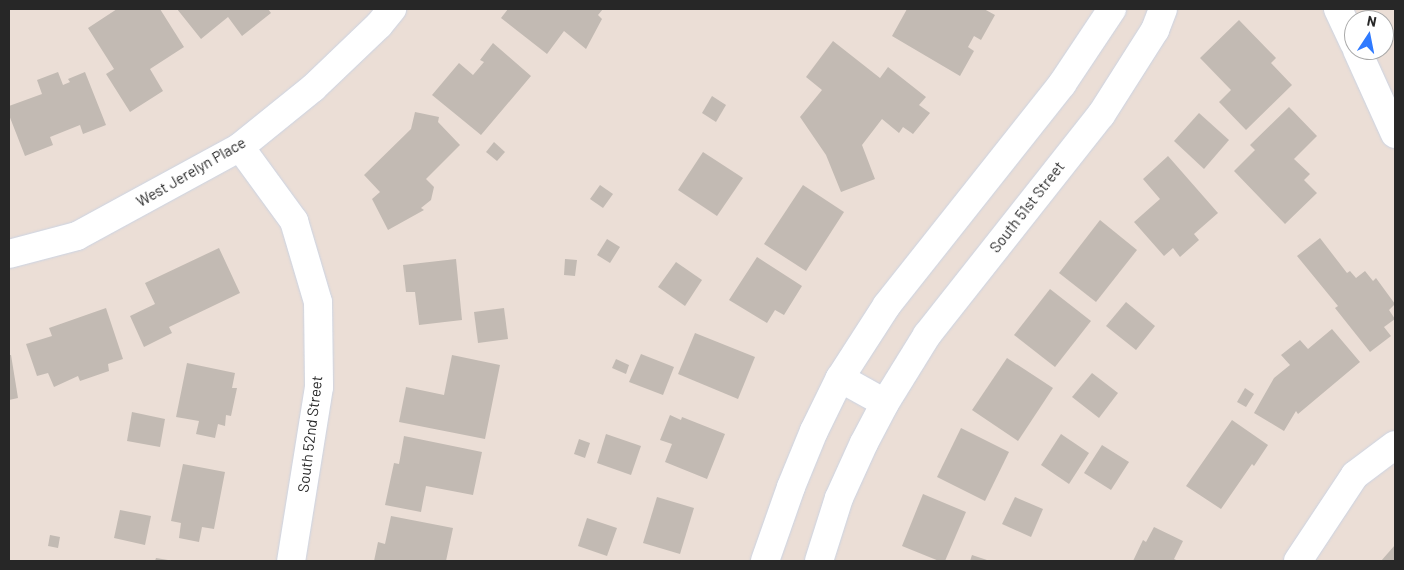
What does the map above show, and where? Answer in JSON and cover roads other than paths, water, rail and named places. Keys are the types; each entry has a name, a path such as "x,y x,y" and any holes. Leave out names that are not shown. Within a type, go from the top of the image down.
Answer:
{"street":[{"name":"West Jerelyn Place","path":"9,254 76,236 240,147 313,88 379,26 392,9"},
{"path":"765,561 794,479 814,431 840,378 887,305 1062,84 1112,9"},
{"name":"South 51st Street","path":"819,561 838,498 885,403 927,335 1101,115 1155,30 1163,9"},
{"path":"1338,9 1344,22"},
{"path":"1362,60 1395,134"},
{"name":"South 52nd Street","path":"240,147 294,221 318,302 319,387 291,561"},
{"path":"840,378 885,403"},
{"path":"1298,561 1355,475 1395,445"}]}
